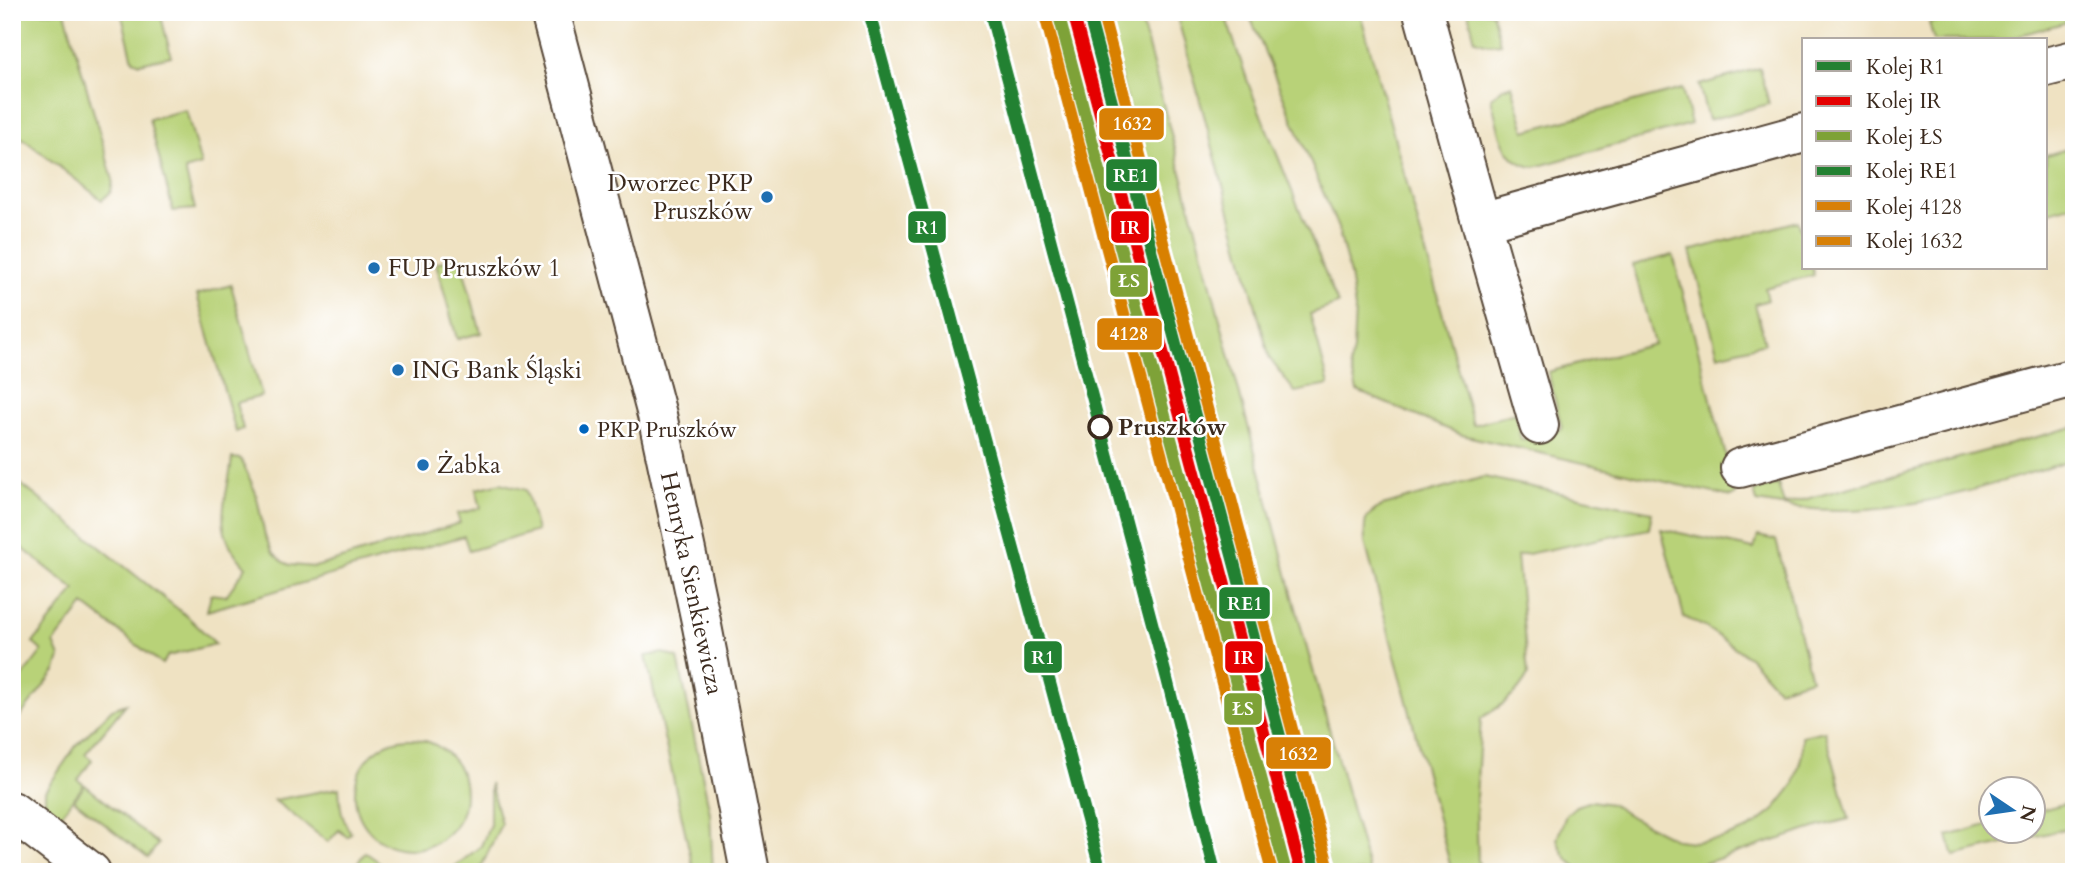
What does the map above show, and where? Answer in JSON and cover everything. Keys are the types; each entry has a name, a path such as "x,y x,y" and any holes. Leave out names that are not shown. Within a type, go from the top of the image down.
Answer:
{"street":[{"name":"Henryka Sienkiewicza","path":"550,12 657,415 750,872"},
{"path":"1423,12 1539,425"},
{"path":"2048,66 2074,60"},
{"path":"1481,222 1802,134"},
{"path":"1740,468 2074,378"},
{"path":"12,811 90,872"}],"green space":[{"path":"12,12 65,12 113,180 111,192 102,200 12,130"},
{"path":"121,12 160,12 171,56 140,63 133,60"},
{"path":"1103,12 1139,12 1301,627 1369,872 1329,872"},
{"path":"1176,12 1224,12 1250,88 1338,304 1310,314 1329,385 1295,392 1270,359"},
{"path":"1248,12 1360,12 1473,425 1515,413 1521,440 1562,429 1548,372 1654,344 1633,265 1673,255 1736,494 1731,497 1462,435 1357,391 1350,365 1355,309 1338,228"},
{"path":"1468,12 1492,12 1500,43 1488,44 1475,40"},
{"path":"1967,12 2062,12 2068,22 2008,38 1933,38 1929,23"},
{"path":"1760,68 1769,104 1708,120 1699,85"},
{"path":"1512,85 1525,131 1682,89 1691,124 1535,167 1514,159 1499,131 1491,98 1503,88"},
{"path":"186,110 201,165 185,170 195,209 173,211 149,119"},
{"path":"2074,147 2074,205 2048,212 2048,154"},
{"path":"1798,221 1802,234 1802,270 1813,270 1814,275 1765,288 1768,300 1755,304 1765,343 1718,355 1690,251"},
{"path":"460,257 481,333 457,339 436,263"},
{"path":"231,285 262,396 236,403 243,429 236,432 197,295"},
{"path":"2074,427 2074,460 1924,501 1884,508 1811,509 1757,502 1754,491 1778,484 1784,505"},
{"path":"232,458 241,459 256,493 265,536 272,551 290,565 315,567 460,523 457,514 481,508 476,489 501,483 526,490 537,531 469,551 464,536 207,611 211,594 226,596 246,567 235,553 224,528 224,503"},
{"path":"12,477 188,617 216,644 168,656 162,664 84,605 54,643 60,657 56,670 15,723 12,721 12,690 42,651 33,643 75,590 12,540"},
{"path":"1484,477 1652,512 1649,529 1517,556 1528,675 1508,700 1481,718 1476,798 1478,861 1482,872 1452,872 1365,542 1365,524 1371,513 1382,506"},
{"path":"1661,529 1754,549 1758,536 1776,540 1811,679 1778,689 1750,658 1705,627 1684,617"},
{"path":"663,653 678,658 710,813 713,872 694,872 646,656"},
{"path":"126,704 85,754 92,760 78,780 84,785 57,820 48,813 45,791 76,746 112,709"},
{"path":"1825,731 1849,819 1677,872 1586,872 1571,863 1559,845 1557,839 1566,815 1576,806 1591,801 1611,804 1677,840 1693,842 1720,839 1749,829 1772,812 1794,784 1802,754 1802,736"},
{"path":"410,739 431,743 449,755 461,773 465,794 461,815 449,833 431,845 410,849 389,845 371,833 359,815 355,794 359,773 371,755 389,743"},
{"path":"490,783 501,824 479,872 448,872 481,846 490,825"},
{"path":"85,785 158,844 148,858 74,800"},
{"path":"339,788 343,817 351,833 347,837 339,830 328,842 274,800"},
{"path":"2074,801 2074,827 2048,833 2048,808"},
{"path":"1978,828 1978,846 1995,846 1954,856 1948,836"},
{"path":"365,852 393,872 367,872 357,864"}],"rail line":[{"name":"R1","path":"869,12 1101,872"},
{"name":"R1","path":"990,12 1167,679 1215,872"},
{"name":"IR","path":"1073,12 1301,872"},
{"name":"RE1","path":"1088,12 1315,868"},
{"name":"1632","path":"1102,12 1328,865"},
{"name":"ŁS","path":"1059,16 1286,872"},
{"name":"4128","path":"1046,19 1272,872"}],"place":[{"name":"Dworzec PKP Pruszków","path":"767,197"},
{"name":"FUP Pruszków 1","path":"374,268"},
{"name":"ING Bank Śląski","path":"398,370"},
{"name":"Pruszków","path":"1100,427"},
{"name":"PKP Pruszków","path":"584,429"},
{"name":"Żabka","path":"423,465"}]}
